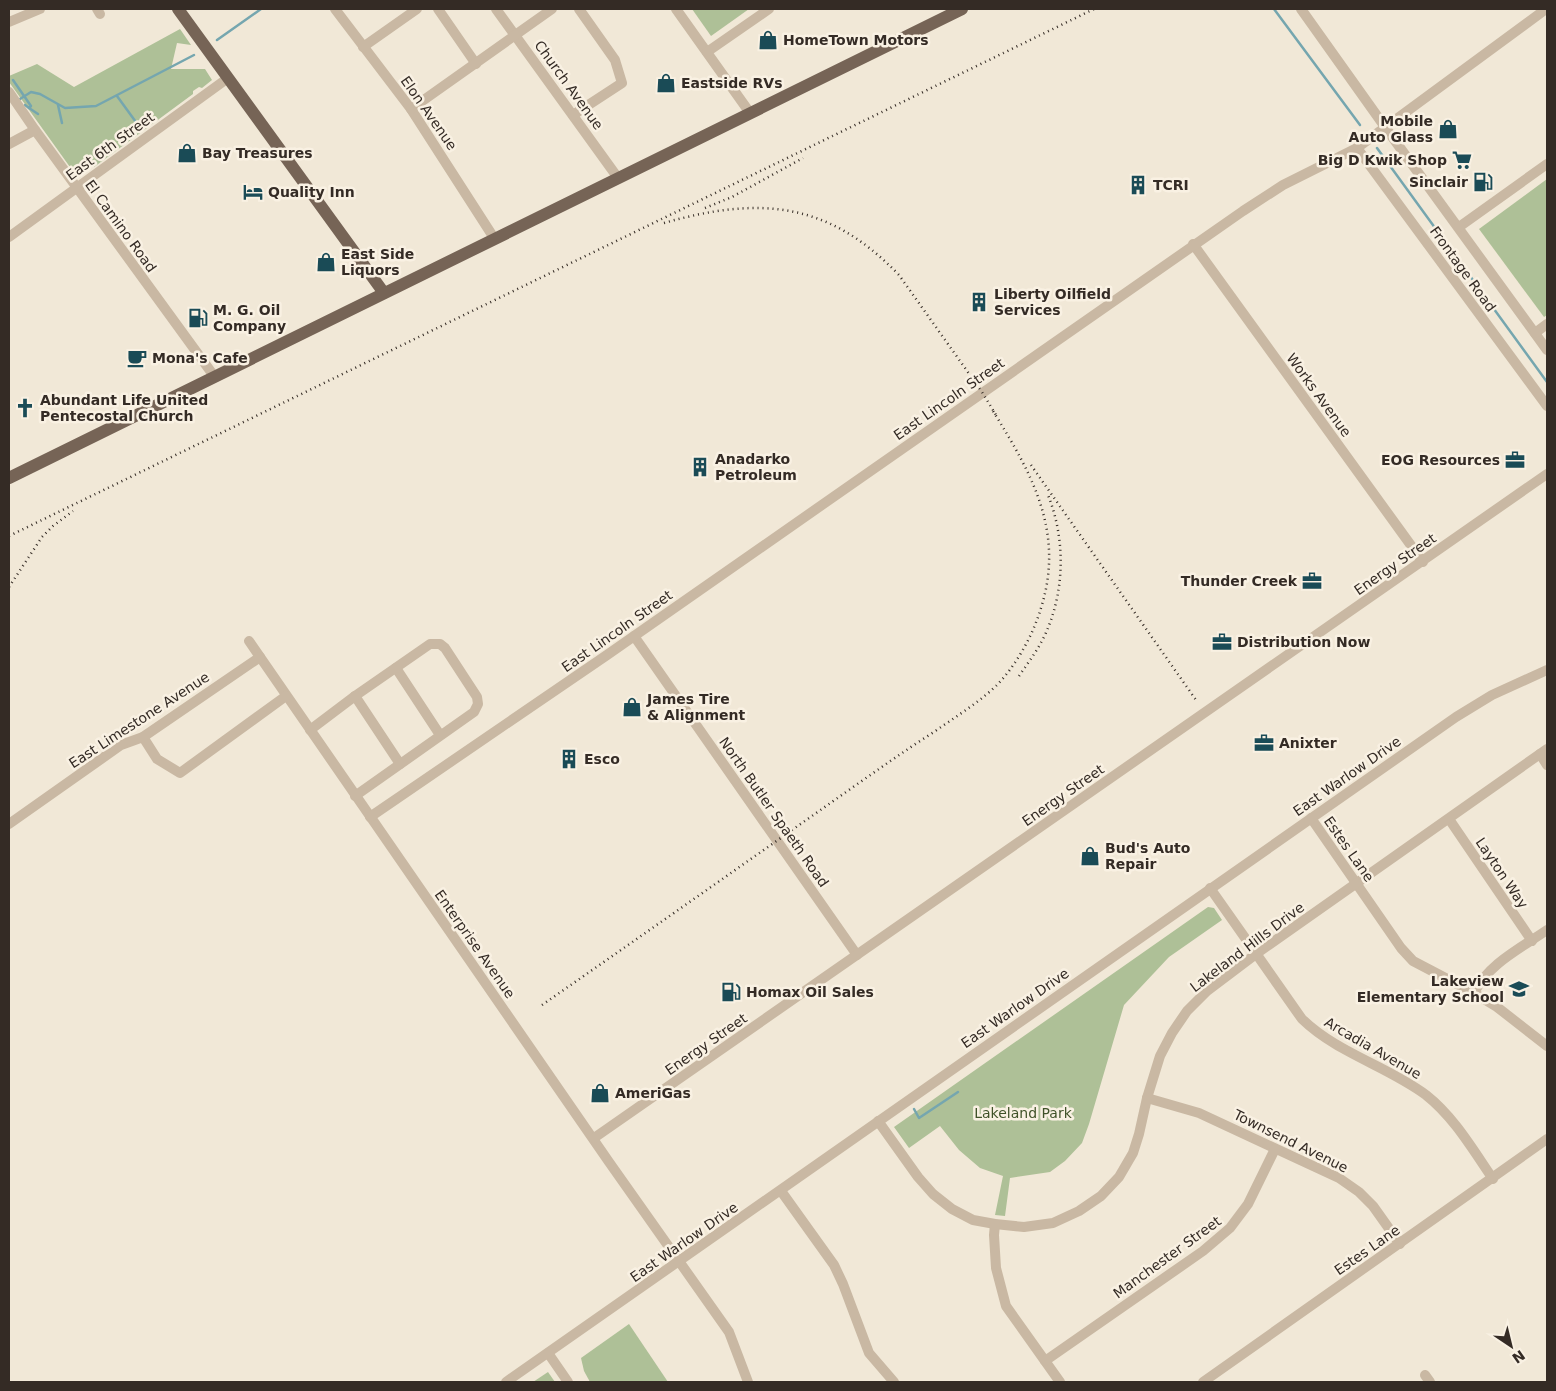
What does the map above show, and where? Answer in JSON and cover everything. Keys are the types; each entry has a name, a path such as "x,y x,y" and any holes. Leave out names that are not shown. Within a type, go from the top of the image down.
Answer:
{"main road":[{"path":"178,9 384,293"},
{"path":"9,478 962,9"}],"street":[{"path":"9,22 40,9"},
{"name":"Elon Avenue","path":"335,9 411,109 494,238"},
{"path":"363,48 416,9"},
{"path":"438,9 476,64"},
{"name":"Church Avenue","path":"496,9 618,178"},
{"path":"411,109 552,9"},
{"path":"573,115 622,83 615,60 580,9"},
{"path":"676,9 750,112"},
{"path":"707,52 769,9"},
{"path":"1301,9 1547,350"},
{"name":"East Lincoln Street","path":"370,817 634,636 1193,244 1283,185 1357,148 1546,9"},
{"name":"East 6th Street","path":"9,237 228,78"},
{"name":"El Camino Road","path":"9,92 214,376"},
{"path":"9,144 35,130"},
{"name":"Frontage Road","path":"1357,148 1547,406"},
{"path":"1459,227 1547,164"},
{"name":"Works Avenue","path":"1193,244 1423,562"},
{"path":"1535,333 1547,324"},
{"name":"Energy Street","path":"594,1138 1547,474"},
{"name":"North Butler Spaeth Road","path":"634,636 857,955"},
{"name":"Enterprise Avenue","path":"248,641 729,1332 748,1382"},
{"path":"310,730 430,644 440,644 445,648 477,697 478,704 474,712 355,796"},
{"name":"East Limestone Avenue","path":"9,824 121,744 143,737 260,657"},
{"path":"396,668 440,735"},
{"name":"East Warlow Drive","path":"506,1382 1456,716 1492,695 1547,670"},
{"path":"143,737 157,759 180,773 286,696"},
{"path":"355,696 400,764"},
{"path":"1544,752 1547,765"},
{"name":"Lakeland Hills Drive","path":"878,1121 918,1177 933,1194 952,1209 973,1220 1024,1227 1053,1223 1079,1211 1101,1196 1119,1177 1132,1153 1139,1134 1147,1098 1160,1056 1172,1033 1187,1011 1207,991 1256,954 1544,752"},
{"name":"Estes Lane","path":"1311,818 1401,948 1413,961 1497,1007 1547,1046"},
{"name":"Layton Way","path":"1449,819 1532,941"},
{"name":"Arcadia Avenue","path":"1210,888 1302,1019 1315,1032 1406,1081 1427,1095 1457,1127 1493,1179"},
{"path":"1474,993 1478,984 1495,966 1547,930"},
{"name":"Townsend Avenue","path":"1147,1098 1199,1113 1338,1178 1360,1192 1373,1206 1400,1244"},
{"name":"Estes Lane","path":"1203,1382 1547,1140"},
{"name":"Manchester Street","path":"1045,1361 1203,1251 1230,1228 1248,1204 1275,1148"},
{"path":"781,1191 834,1265 869,1353 894,1382"},
{"path":"995,1224 994,1253 996,1268 1006,1306 1060,1382"},
{"path":"548,1353 568,1382"}],"green space":[{"path":"692,9 749,9 711,36"},
{"path":"180,29 191,45 177,43 171,69 205,69 212,80 202,88 199,87 193,91 193,94 94,167 88,159 77,167 80,175 75,174 9,82 9,76 37,64 74,87"},
{"path":"1547,179 1547,315 1544,317 1479,229"},
{"name":"Lakeland Park","path":"1208,907 1214,908 1222,920 1169,957 1124,1005 1082,1143 1065,1161 1050,1172 1010,1178 1005,1216 995,1215 1003,1176 980,1168 959,1150 940,1126 909,1148 894,1127"},
{"path":"629,1324 668,1382 590,1382 584,1371 581,1358"},
{"path":"548,1372 555,1382 533,1382"}],"waterway":[{"path":"217,40 261,9"},
{"path":"1274,9 1360,125"},
{"path":"20,99 31,92 40,94 65,108 96,106 194,55"},
{"path":"13,80 31,106 29,108 25,105"},
{"path":"117,96 141,129"},
{"path":"58,105 62,123"},
{"path":"29,108 38,114"},
{"path":"1377,148 1547,382"},
{"path":"914,1109 919,1118 958,1092"}],"railway":[{"path":"9,536 1094,9"},
{"path":"705,208 732,197 803,158"},
{"path":"664,223 698,214 731,209 761,208 790,211 818,219 846,232 872,250 899,275 982,392 996,415"},
{"path":"542,1005 966,710 996,686 1010,669 1023,650 1038,618 1047,580 1049,554 1047,529 1032,481 993,411"},
{"path":"1031,465 1196,700"},
{"path":"1019,676 1044,637 1056,603 1059,585 1061,566 1058,530 1048,495"},
{"path":"9,587 42,537 73,511"}],"place":[{"name":"HomeTown Motors","path":"768,40"},
{"name":"Eastside RVs","path":"666,83"},
{"name":"Mobile Auto Glass","path":"1448,129"},
{"name":"Bay Treasures","path":"187,153"},
{"name":"Big D Kwik Shop","path":"1462,160"},
{"name":"Sinclair","path":"1483,182"},
{"name":"TCRI","path":"1138,185"},
{"name":"Quality Inn","path":"253,192"},
{"name":"East Side Liquors","path":"326,262"},
{"name":"Liberty Oilfield Services","path":"979,302"},
{"name":"M. G. Oil Company","path":"198,318"},
{"name":"Mona's Cafe","path":"137,358"},
{"name":"Abundant Life United Pentecostal Church","path":"25,408"},
{"name":"EOG Resources","path":"1515,460"},
{"name":"Anadarko Petroleum","path":"700,467"},
{"name":"Thunder Creek","path":"1312,581"},
{"name":"Distribution Now","path":"1222,642"},
{"name":"James Tire & Alignment","path":"632,707"},
{"name":"Anixter","path":"1264,743"},
{"name":"Esco","path":"569,759"},
{"name":"Bud's Auto Repair","path":"1090,856"},
{"name":"Lakeview Elementary School","path":"1519,989"},
{"name":"Homax Oil Sales","path":"731,992"},
{"name":"AmeriGas","path":"600,1093"}]}
